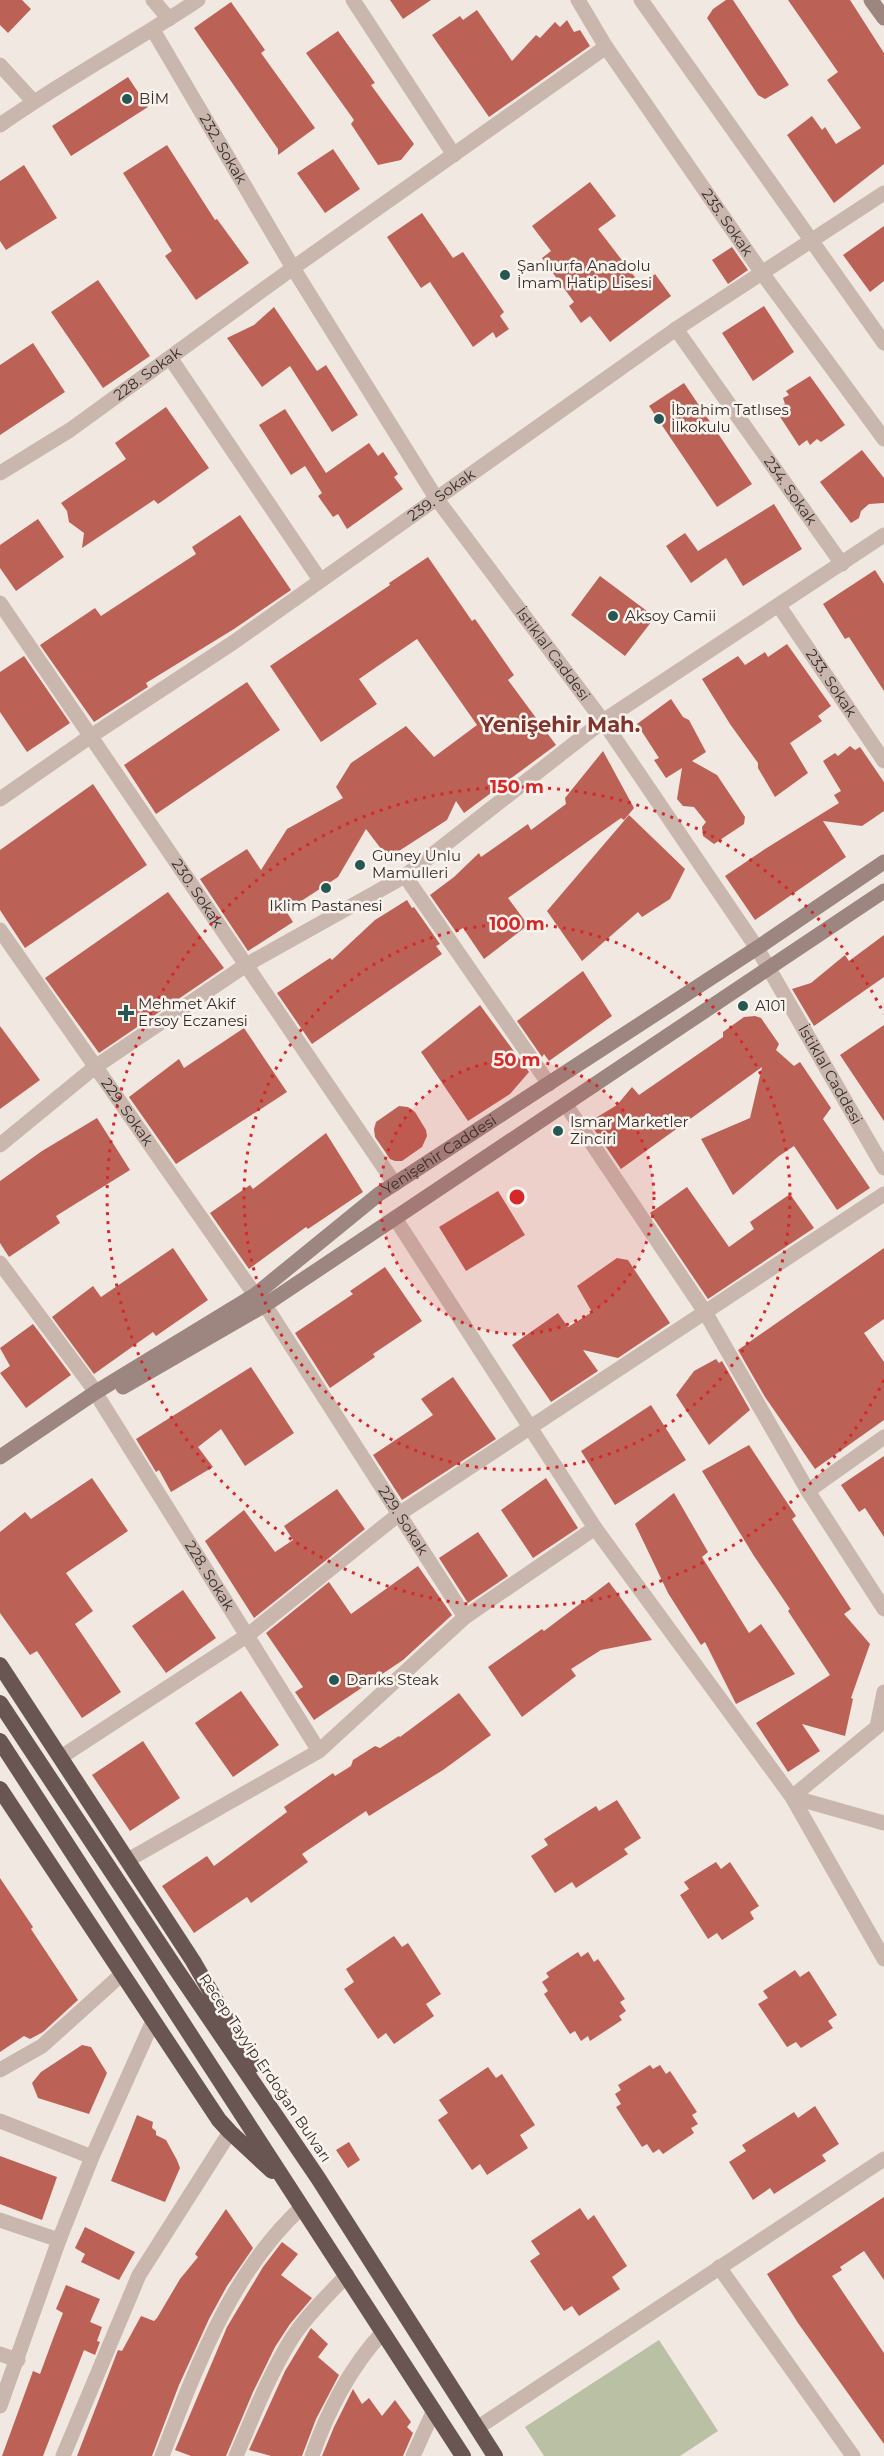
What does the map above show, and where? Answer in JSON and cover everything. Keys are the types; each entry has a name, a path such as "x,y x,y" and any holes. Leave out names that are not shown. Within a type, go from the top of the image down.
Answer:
{"highway":[{"path":"0,1665 193,1961 318,2178"},
{"name":"Recep Tayyip Erdoğan Bulvarı","path":"0,1703 318,2178 495,2456"},
{"path":"0,1741 463,2456"},
{"path":"0,1789 230,2133 289,2186"}],"main road":[{"path":"872,0 884,18"},
{"name":"Yenişehir Caddesi","path":"260,1300 379,1194 757,948 884,862"},
{"name":"Yenişehir Caddesi","path":"0,1457 395,1218 884,891"},
{"name":"Yenişehir Caddesi","path":"0,1468 98,1396"}],"street":[{"path":"153,0 169,19"},
{"path":"0,125 33,101 153,30 198,0"},
{"path":"352,0 454,155"},
{"name":"235. Sokak","path":"578,0 606,47 762,273 884,440"},
{"path":"641,0 884,343"},
{"name":"232. Sokak","path":"153,30 293,268"},
{"name":"228. Sokak","path":"0,473 70,430 293,268 606,47"},
{"path":"0,64 33,101"},
{"name":"239. Sokak","path":"0,799 234,642 676,329 884,193"},
{"name":"İstiklal Caddesi","path":"293,268 436,498 603,721 757,948 884,1168"},
{"name":"234. Sokak","path":"676,329 842,564"},
{"path":"171,358 320,580"},
{"path":"0,1145 95,1067 246,965 405,876 603,721 884,535"},
{"name":"230. Sokak","path":"0,603 395,1184"},
{"name":"233. Sokak","path":"779,606 884,760"},
{"path":"405,876 549,1084"},
{"name":"229. Sokak","path":"0,930 260,1300 465,1617"},
{"path":"566,1105 705,1312 808,1491 884,1609"},
{"path":"61,1757 248,1635 399,1514 884,1194"},
{"path":"395,1218 595,1528 792,1797 883,1951"},
{"name":"228. Sokak","path":"0,1263 98,1396 319,1751"},
{"path":"808,1491 884,1437"},
{"path":"128,1860 319,1751 465,1617 595,1528"},
{"path":"792,1797 877,1727 884,1692"},
{"path":"792,1797 884,1823"},
{"path":"0,2070 42,2046 122,1974"},
{"path":"0,2406 59,2240 92,2157 153,2021"},
{"path":"0,2121 92,2157"},
{"path":"63,2456 139,2275 230,2133"},
{"path":"477,2428 884,2159"},
{"path":"162,2456 202,2354 232,2297 264,2249 302,2207"},
{"path":"0,2220 59,2240"},
{"path":"719,2267 853,2456"},
{"path":"236,2456 274,2370 293,2337 322,2300 347,2275"},
{"path":"312,2456 324,2422 370,2346 383,2332"},
{"path":"0,2354 18,2360"},
{"path":"413,2456 434,2410"}],"green space":[{"path":"659,2340 718,2431 680,2456 544,2456 525,2427"}],"building":[{"path":"0,0 22,0 31,9 8,33 0,25"},
{"path":"390,0 431,0 403,19"},
{"path":"726,0 733,0 789,85 765,99 758,95 707,18 713,9"},
{"path":"788,0 850,0 884,53 884,164 834,203 787,135 812,116 822,130 825,127 836,144 861,128 827,80 838,72"},
{"path":"231,2 265,50 261,53 315,128 278,155 278,149 194,28"},
{"path":"477,10 512,61 536,35 540,38 555,22 560,27 567,20 574,32 580,30 590,46 489,117 432,35 460,16 463,20"},
{"path":"338,31 375,83 371,85 414,144 401,160 378,165 351,124 354,120 306,53"},
{"path":"128,77 148,107 71,156 52,126"},
{"path":"167,145 215,220 217,219 249,263 196,300 165,256 172,251 123,173"},
{"path":"333,149 360,189 325,213 297,173"},
{"path":"24,165 57,218 6,250 0,241 0,181"},
{"path":"590,182 616,216 598,229 641,285 655,274 671,296 610,342 590,316 581,323 569,306 574,302 542,258 551,251 532,226"},
{"path":"422,213 453,258 463,252 504,312 500,316 509,329 496,338 493,332 473,347 430,282 421,288 387,237"},
{"path":"884,226 884,281 870,292 843,255"},
{"path":"732,247 748,270 728,284 712,260"},
{"path":"98,280 150,356 103,388 51,312"},
{"path":"764,306 794,352 753,381 722,333"},
{"path":"274,307 317,371 326,365 358,415 332,432 290,366 262,387 227,338 254,325"},
{"path":"33,343 65,392 0,435 0,365"},
{"path":"810,376 845,425 821,442 817,439 810,445 807,440 799,446 775,409 785,404 783,398 789,395 786,391"},
{"path":"684,383 752,484 717,507 649,406"},
{"path":"166,407 209,468 158,504 154,500 82,548 84,533 69,522 67,511 61,503 126,459 115,443"},
{"path":"285,409 326,473 369,443 378,456 383,452 398,474 394,477 403,489 347,529 338,514 333,517 318,496 322,493 305,466 291,475 259,425"},
{"path":"862,450 884,478 884,503 869,504 861,511 859,518 851,523 820,482"},
{"path":"774,504 802,549 743,586 726,558 691,583 666,546 685,533 698,551"},
{"path":"240,515 291,590 234,629 146,683 148,687 94,722 40,645 95,608 101,616 196,554 192,547"},
{"path":"38,519 64,557 16,591 0,568 0,545"},
{"path":"428,557 472,621 475,619 514,675 508,680 556,745 464,813 456,801 447,820 388,858 366,829 338,877 286,911 293,922 248,951 200,879 247,849 261,870 287,829 343,798 336,787 351,763 406,726 434,757 477,725 417,639 359,679 377,704 321,742 270,666"},
{"path":"875,570 884,584 884,691 849,637 845,639 823,604"},
{"name":"Aksoy Camii","path":"600,576 655,617 625,656 571,615"},
{"path":"787,644 831,706 818,716 822,721 790,743 808,773 775,797 758,768 758,763 702,679 738,656 745,665 765,652 768,657"},
{"path":"24,656 70,723 27,752 0,712 0,672"},
{"path":"247,682 280,730 156,814 124,765"},
{"path":"671,699 683,717 689,720 706,752 692,761 717,775 745,817 744,824 714,844 703,836 702,827 706,822 694,807 683,806 677,799 682,768 666,778 654,760 659,758 637,724"},
{"path":"850,746 855,750 860,747 884,782 884,811 862,826 823,821 846,857 755,920 725,876 839,803 834,795 841,791 823,761 835,753 838,756"},
{"path":"603,751 634,808 624,820 621,818 508,898 528,925 484,959 463,928 456,932 430,895 454,877 479,853 481,857 528,824 531,830 566,804 565,798"},
{"path":"93,784 147,865 25,948 0,910 0,850"},
{"path":"629,815 685,869 670,899 642,917 638,912 582,961 547,911"},
{"path":"168,892 224,968 99,1053 45,978"},
{"path":"407,900 440,944 436,946 442,954 312,1044 277,993 330,958 332,960 375,920"},
{"path":"884,935 884,977 814,1026 792,989 811,983 845,955 849,961"},
{"path":"583,971 612,1016 549,1061 544,1054 542,1057 517,1021"},
{"path":"480,1005 529,1072 510,1094 468,1121 421,1052"},
{"path":"744,1017 761,1018 779,1044 776,1050 794,1066 800,1062 831,1108 823,1119 870,1188 837,1210 794,1146 733,1195 701,1139 750,1118 762,1067 621,1169 589,1122 617,1105 632,1087 639,1095 723,1037 723,1032"},
{"path":"884,1025 884,1121 840,1055"},
{"path":"0,1026 40,1080 0,1109"},
{"path":"244,1028 287,1092 176,1164 129,1097 179,1059 184,1068"},
{"path":"399,1106 408,1107 415,1112 427,1136 422,1147 402,1161 395,1161 390,1159 375,1137 374,1129 376,1122"},
{"path":"97,1118 130,1170 56,1216 60,1223 9,1257 0,1243 0,1181 42,1151"},
{"path":"326,1133 363,1192 308,1229 306,1227 249,1269 210,1213 250,1185 253,1189"},
{"path":"687,1187 729,1247 754,1229 750,1222 790,1194 814,1228 708,1299 650,1213"},
{"path":"498,1191 525,1235 466,1271 439,1227"},
{"path":"173,1248 208,1300 156,1336 153,1332 94,1374 52,1317 93,1286 101,1297"},
{"path":"884,1248 884,1319 864,1333 884,1362 884,1420 815,1469 765,1397 738,1350"},
{"path":"617,1258 628,1260 670,1323 618,1358 583,1350 598,1371 551,1402 512,1345 558,1313 568,1327 592,1312 577,1286"},
{"path":"385,1267 422,1321 373,1354 375,1357 330,1388 295,1333 353,1294 350,1291"},
{"path":"33,1324 71,1375 26,1408 0,1373 10,1366 0,1348"},
{"path":"716,1359 719,1363 722,1361 750,1410 709,1445 676,1395 694,1371"},
{"path":"251,1367 294,1433 245,1466 221,1429 198,1447 213,1467 171,1492 159,1470 156,1472 136,1439"},
{"path":"453,1377 496,1439 402,1500 373,1455 433,1415 421,1399"},
{"path":"651,1405 686,1460 615,1505 581,1451"},
{"path":"749,1445 796,1516 792,1519 851,1609 844,1614 870,1644 851,1698 853,1699 845,1736 802,1724 820,1751 788,1772 756,1723 830,1675 702,1471"},
{"path":"884,1456 884,1537 865,1508 859,1512 841,1485"},
{"path":"92,1478 128,1531 66,1573 93,1611 75,1624 121,1692 82,1718 37,1651 30,1655 0,1613 0,1532 25,1512 31,1519"},
{"path":"546,1478 578,1528 533,1558 501,1510"},
{"path":"337,1489 365,1529 254,1618 205,1541 244,1510 275,1552 293,1540 284,1526"},
{"path":"674,1493 708,1552 702,1557 749,1633 761,1624 795,1674 736,1704 705,1642 701,1645 668,1593 635,1524"},
{"path":"478,1532 508,1576 468,1603 439,1558"},
{"path":"418,1566 452,1615 403,1660 314,1720 295,1692 303,1687 266,1633 329,1582 351,1614"},
{"path":"609,1582 652,1640 601,1650 571,1669 576,1676 522,1717 488,1667 542,1629 544,1631"},
{"path":"183,1590 216,1638 166,1673 132,1626"},
{"path":"241,1691 279,1745 233,1777 195,1723"},
{"path":"459,1693 491,1735 443,1770 369,1816 366,1811 302,1854 308,1862 251,1903 247,1897 194,1933 162,1886 207,1856 214,1866 287,1812 284,1807 333,1773 335,1776 351,1766 353,1760 375,1746 380,1748 400,1737"},
{"path":"143,1741 180,1798 130,1831 92,1775"},
{"path":"617,1800 641,1838 624,1849 628,1854 576,1888 572,1882 555,1893 531,1856 548,1845 544,1839 596,1806 599,1811"},
{"path":"716,1862 721,1869 730,1862 759,1906 750,1912 754,1919 722,1940 717,1933 708,1939 680,1895 689,1889 684,1882"},
{"path":"0,1878 78,2000 43,2032 30,2039 24,2036 0,2052"},
{"path":"394,1936 402,1947 408,1943 441,1994 426,2004 434,2016 394,2044 386,2033 378,2039 344,1989 354,1982 346,1969"},
{"path":"578,1952 581,1957 588,1952 594,1962 598,1959 625,1999 620,2002 626,2011 619,2016 622,2020 590,2041 588,2036 581,2041 575,2031 570,2034 544,1994 548,1991 542,1982 549,1977 546,1973"},
{"path":"795,1970 800,1977 809,1971 837,2015 828,2021 833,2028 801,2048 796,2042 787,2047 758,2004 768,1998 763,1991"},
{"path":"82,2045 91,2047 107,2073 89,2114 38,2098 32,2083 41,2072"},
{"path":"650,2065 653,2069 660,2065 666,2074 670,2071 697,2112 692,2115 698,2124 691,2128 694,2133 663,2154 659,2149 653,2153 647,2144 642,2147 616,2107 621,2104 615,2094 621,2090 618,2085"},
{"path":"488,2067 496,2078 502,2074 535,2125 520,2135 528,2148 487,2175 480,2164 472,2170 438,2120 448,2113 439,2100"},
{"path":"815,2106 839,2144 822,2155 826,2161 774,2194 770,2188 753,2200 729,2162 746,2151 742,2145 794,2112 798,2118"},
{"path":"137,2115 153,2122 152,2128 156,2131 156,2135 166,2140 180,2168 165,2202 111,2181"},
{"path":"349,2142 360,2160 348,2168 336,2150"},
{"path":"0,2156 57,2177 42,2220 0,2204"},
{"path":"884,2197 884,2280 864,2251 840,2267 842,2270 832,2276 884,2353 884,2444 798,2323 767,2274"},
{"path":"580,2208 588,2220 594,2215 627,2266 612,2277 620,2289 579,2316 572,2306 564,2311 530,2261 540,2254 531,2241"},
{"path":"226,2209 253,2248 227,2286 209,2319 179,2385 152,2456 77,2456 118,2350 122,2351 141,2316 154,2321 157,2318 180,2279 198,2257 195,2254"},
{"path":"85,2227 135,2252 119,2280 81,2262 85,2254 75,2248"},
{"path":"282,2242 298,2254 281,2275 312,2298 290,2324 275,2347 226,2456 191,2456 175,2450 227,2327 263,2267"},
{"path":"66,2285 100,2299 90,2322 102,2327 97,2341 100,2342 95,2355 84,2350 43,2456 2,2456 33,2371 40,2374 63,2313 56,2309"},
{"path":"311,2328 328,2344 318,2357 339,2375 316,2419 302,2456 271,2456 249,2450 285,2371"},
{"path":"353,2389 362,2404 369,2398 382,2416 395,2400 411,2422 407,2427 413,2433 403,2456 322,2456"}],"place":[{"name":"BİM","path":"127,99"},
{"name":"Şanlıurfa Anadolu İmam Hatip Lisesi","path":"505,275"},
{"name":"İbrahim Tatlıses İlkokulu","path":"659,419"},
{"name":"Aksoy Camii","path":"613,616"},
{"name":"Guney Unlu Mamulleri","path":"360,865"},
{"name":"Iklim Pastanesi","path":"326,888"},
{"name":"A101","path":"743,1006"},
{"name":"Mehmet Akif Ersoy Eczanesi","path":"126,1013"},
{"name":"Ismar Marketler Zinciri","path":"558,1131"},
{"name":"Darıks Steak","path":"334,1680"}],"district":[{"name":"Yenişehir Mah.","path":"560,725"}]}
